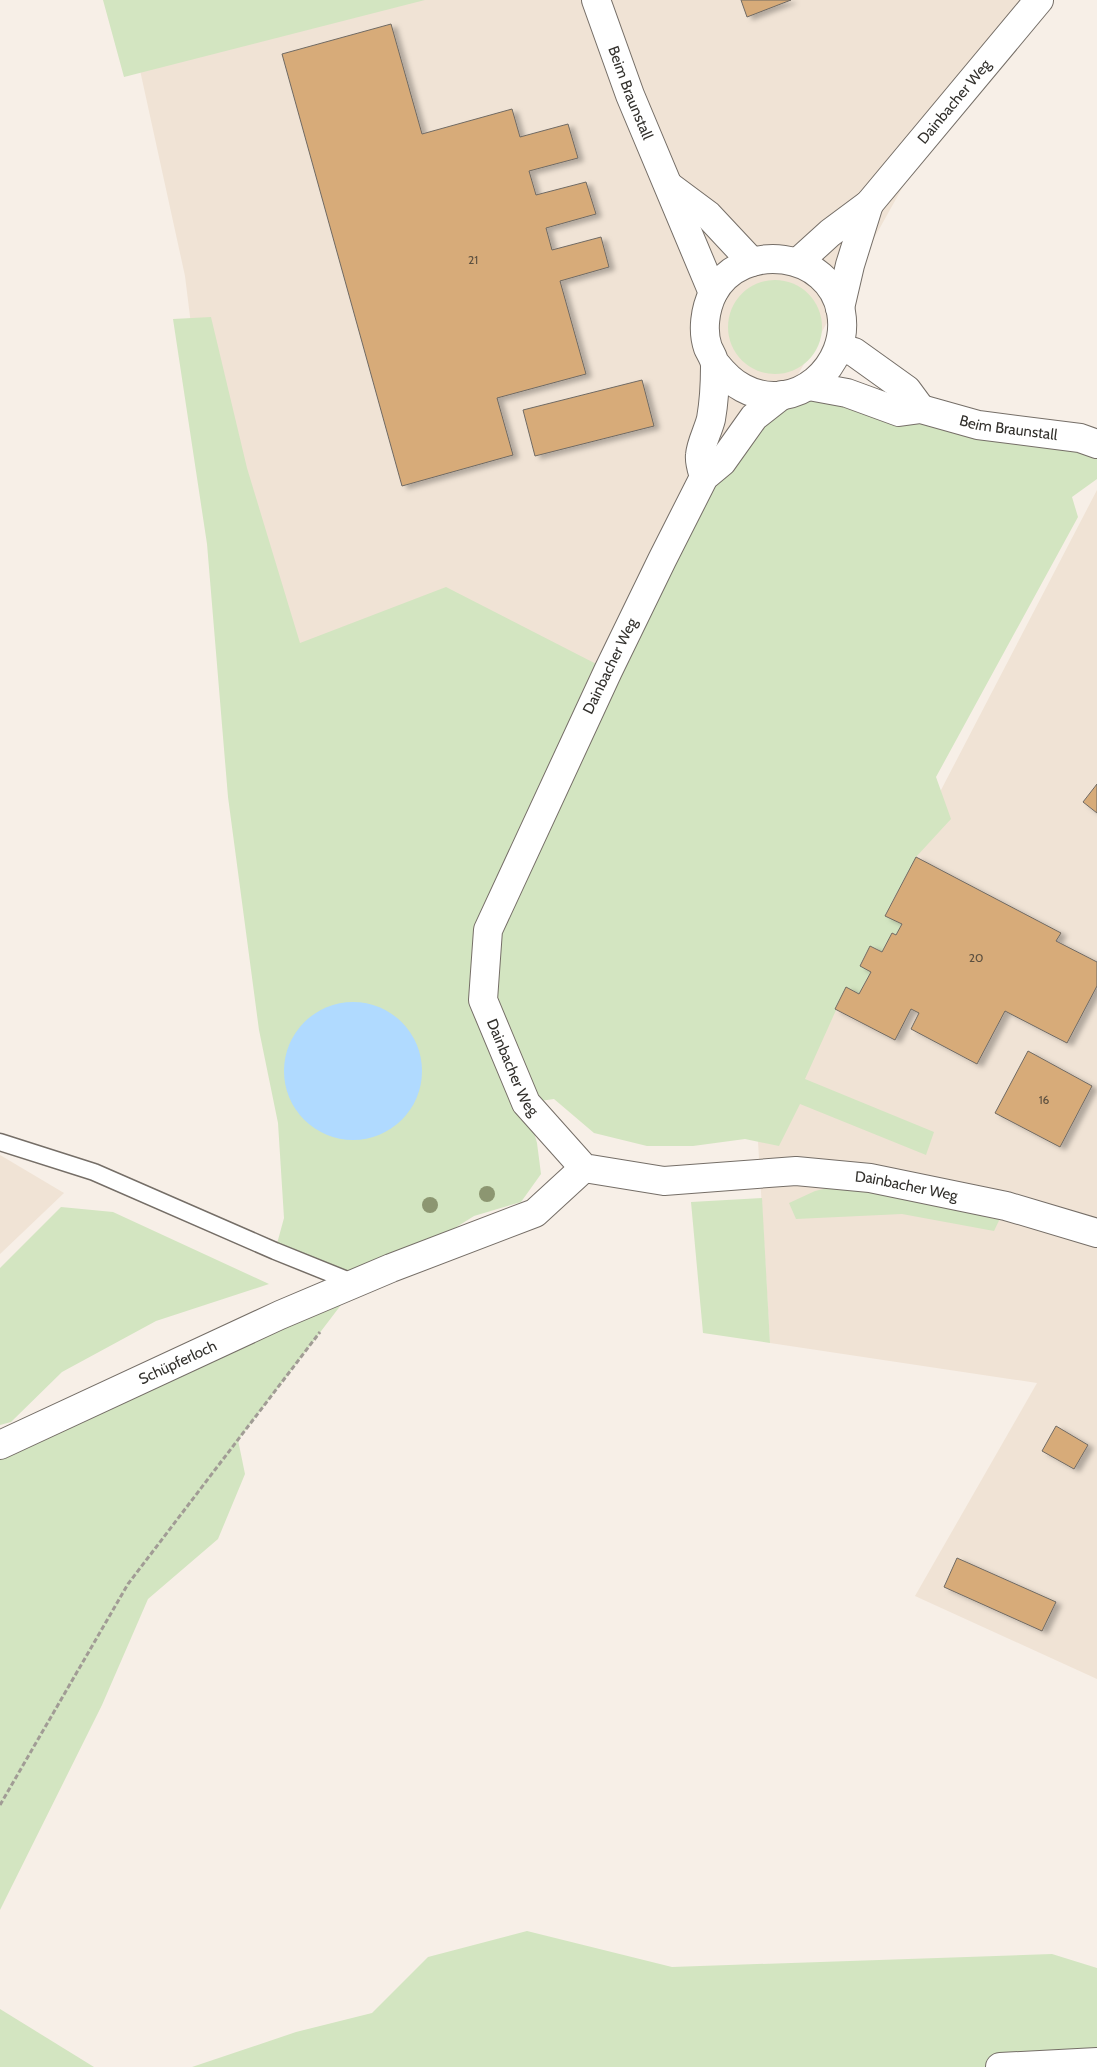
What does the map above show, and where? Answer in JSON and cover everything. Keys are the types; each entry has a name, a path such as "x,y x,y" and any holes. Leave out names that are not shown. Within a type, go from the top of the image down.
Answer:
{"street":[{"name":"Beim Braunstall","path":"596,0 630,95 713,293"},
{"name":"Dainbacher Weg","path":"798,262 830,233 869,204 1039,0"},
{"path":"667,186 708,215 752,262"},
{"name":"Dainbacher Weg","path":"840,308 850,265 869,204"},
{"path":"783,258 798,262 817,273 831,288 840,308 843,321 840,348 827,370 809,386 782,395 762,394 744,389 728,378 715,363 708,346 705,328 707,310 713,293 723,279 736,268 752,262 783,258"},
{"path":"840,348 854,352 907,390 921,409"},
{"path":"704,477 700,455 710,419 715,363"},
{"name":"Beim Braunstall","path":"809,386 847,392 899,412 921,409 978,425 1080,438 1097,444"},
{"name":"Dainbacher Weg","path":"782,395 754,417 722,462 704,477 608,671 488,930 483,1000 526,1103 584,1168 664,1181 796,1171 870,1178 1006,1206 1097,1233"},
{"name":"Schüpferloch","path":"0,1445 280,1315 535,1213 584,1168"},
{"path":"1000,2067 1097,2062"}],"lane":[{"path":"0,1142 94,1172 275,1251 357,1284"}],"path":[{"path":"0,1805 128,1584 323,1328"}],"shaded area":[{"path":"348,0 1023,0 978,52 771,423 605,742 233,664 185,276 138,61"},
{"path":"1097,490 1097,1679 915,1596 1037,1383 770,1343 758,1142"},
{"path":"0,1155 64,1193 0,1254"}],"green space":[{"path":"103,0 425,0 124,77"},
{"path":"775,280 793,284 808,294 818,309 822,327 818,345 808,360 793,370 775,374 757,370 742,360 732,345 728,327 732,309 742,294 757,284"},
{"path":"211,317 247,468 300,643 446,587 608,670 704,477 782,395 1097,444 1097,479 1072,497 1078,517 936,777 951,819 916,857 885,915 902,924 896,935 892,933 882,952 870,946 860,965 871,972 859,994 846,988 805,1079 934,1132 926,1155 800,1104 779,1146 745,1139 693,1146 647,1146 594,1133 554,1099 526,1103 537,1143 541,1174 521,1202 474,1216 391,1268 357,1284 238,1440 245,1474 218,1539 148,1599 102,1705 0,1910 0,1445 356,1284 275,1251 284,1218 278,1123 259,1030 228,797 207,544 173,319"},
{"path":"870,1178 1006,1206 994,1231 902,1214 796,1219 789,1203 815,1191"},
{"path":"762,1198 770,1343 703,1333 691,1202"},
{"path":"61,1207 113,1212 269,1284 156,1321 62,1372 11,1422 0,1425 0,1268"},
{"path":"527,1931 672,1967 1052,1954 1097,1968 1097,2067 192,2067 296,2032 372,2013 428,1957"},
{"path":"0,2009 94,2067 0,2067"}],"water":[{"path":"353,1002 367,1003 380,1007 392,1013 402,1022 411,1032 417,1044 421,1057 421,1085 417,1098 411,1110 402,1120 392,1129 380,1135 367,1139 353,1140 339,1139 326,1135 314,1129 304,1120 295,1110 289,1098 285,1085 284,1071 285,1057 289,1044 295,1032 304,1022 314,1013 326,1007 339,1003"}],"building":[{"path":"741,0 791,0 747,17"},
{"path":"391,24 422,134 512,109 520,137 568,124 578,158 529,171 536,195 586,182 596,214 546,228 552,250 601,237 609,267 560,281 586,374 497,398 513,455 402,486 282,54"},
{"path":"642,380 654,426 535,456 523,410"},
{"path":"1097,784 1097,813 1083,802"},
{"path":"916,857 1061,933 1056,941 1097,962 1097,986 1067,1043 1005,1011 977,1064 911,1029 919,1013 911,1009 895,1040 835,1009 846,987 859,994 871,972 860,966 870,946 882,952 892,933 896,935 902,924 885,916"},
{"path":"1028,1051 1092,1086 1060,1147 995,1113"},
{"path":"1056,1426 1088,1445 1074,1469 1042,1451"},
{"path":"957,1558 1056,1602 1042,1631 944,1587"}]}
